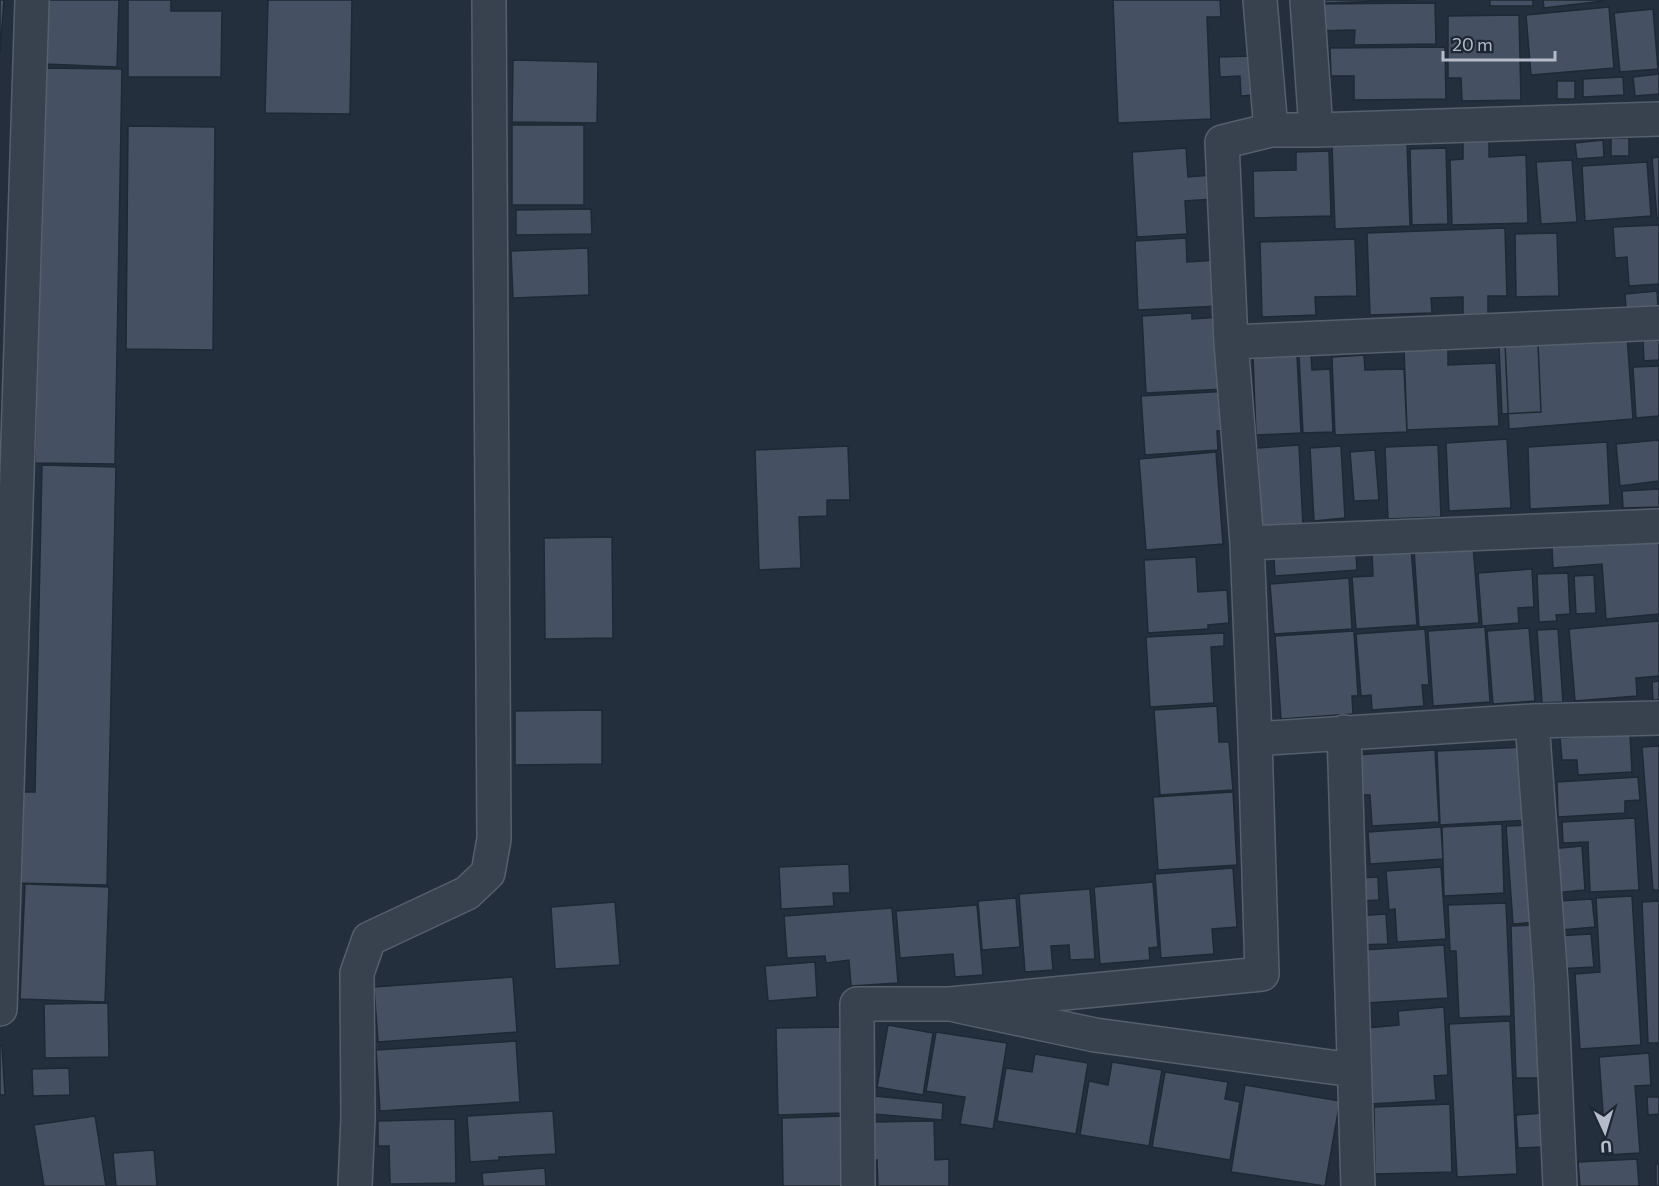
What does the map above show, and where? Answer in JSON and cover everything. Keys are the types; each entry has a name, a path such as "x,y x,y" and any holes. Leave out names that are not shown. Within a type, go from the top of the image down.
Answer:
{"street":[{"path":"0,1009 33,0"},
{"path":"355,1186 358,1118 357,973 369,939 467,893 488,873 494,840 489,0"},
{"path":"1260,0 1271,130"},
{"path":"1307,0 1316,130"},
{"path":"858,1186 857,1004 950,1004 1262,974 1247,543 1231,342 1222,142 1271,130 1659,119"},
{"path":"1231,342 1659,324"},
{"path":"1247,543 1659,526"},
{"path":"1255,739 1532,721 1659,718"},
{"path":"1532,721 1551,982 1560,1186"},
{"path":"1344,732 1358,1186"},
{"path":"950,1004 1095,1035 1353,1070"}],"building":[{"path":"0,0 4,0 0,53"},
{"path":"47,0 119,0 117,67 44,64"},
{"path":"128,0 171,0 171,11 222,11 221,77 128,77"},
{"path":"268,0 352,0 350,114 265,113"},
{"path":"1113,0 1220,0 1221,17 1207,17 1211,119 1118,123"},
{"path":"1324,0 1414,0 1325,3"},
{"path":"1490,0 1533,0 1533,6 1490,6"},
{"path":"1543,0 1603,0 1603,1 1544,8"},
{"path":"1435,3 1436,44 1354,45 1355,30 1313,31 1313,4"},
{"path":"1609,7 1614,68 1531,75 1526,15"},
{"path":"1653,9 1658,69 1620,72 1614,13"},
{"path":"1519,15 1521,100 1462,101 1461,78 1448,78 1448,16"},
{"path":"1445,47 1446,99 1354,100 1354,76 1331,76 1330,48"},
{"path":"1253,56 1254,95 1241,96 1240,76 1220,77 1219,57"},
{"path":"513,60 598,62 597,123 512,122"},
{"path":"42,68 122,69 115,464 35,463"},
{"path":"1659,74 1659,94 1635,96 1633,77"},
{"path":"1623,77 1624,95 1583,97 1583,79"},
{"path":"1557,81 1575,81 1575,99 1557,99"},
{"path":"512,125 584,125 584,205 512,205"},
{"path":"128,126 215,127 213,350 126,349"},
{"path":"1611,138 1629,138 1629,156 1611,156"},
{"path":"1603,140 1604,157 1577,159 1575,143"},
{"path":"1463,141 1489,141 1489,157 1526,155 1528,223 1452,225 1450,160 1463,159"},
{"path":"1407,143 1410,226 1335,229 1332,146"},
{"path":"1186,148 1188,177 1211,175 1213,199 1185,201 1187,234 1137,237 1132,152"},
{"path":"1446,148 1448,224 1412,225 1410,149"},
{"path":"1329,151 1331,216 1254,218 1253,171 1296,170 1296,152"},
{"path":"1659,157 1659,218 1657,218 1652,158"},
{"path":"1572,160 1577,222 1541,224 1536,162"},
{"path":"1647,162 1651,216 1585,221 1582,166"},
{"path":"591,209 592,234 516,235 516,210"},
{"path":"1659,225 1659,284 1629,286 1627,257 1615,258 1613,227"},
{"path":"1505,228 1507,296 1488,296 1488,314 1463,315 1463,297 1431,298 1432,313 1370,315 1367,233"},
{"path":"1557,233 1559,296 1516,297 1515,234"},
{"path":"1186,238 1187,262 1218,260 1220,306 1138,310 1135,241"},
{"path":"1355,239 1357,296 1315,297 1316,315 1262,317 1260,242"},
{"path":"588,248 589,295 513,298 511,251"},
{"path":"1657,291 1658,307 1626,310 1625,294"},
{"path":"1192,313 1192,319 1221,317 1225,389 1146,393 1142,316"},
{"path":"1627,336 1633,419 1509,429 1505,344"},
{"path":"1659,339 1659,360 1644,361 1643,340"},
{"path":"1538,344 1541,412 1502,414 1499,346"},
{"path":"1448,347 1448,365 1496,363 1499,426 1407,430 1404,349"},
{"path":"1299,355 1311,355 1312,370 1330,369 1333,432 1303,433"},
{"path":"1364,355 1365,370 1404,369 1407,432 1335,435 1332,357"},
{"path":"1297,356 1301,433 1256,435 1253,357"},
{"path":"1659,366 1659,416 1636,418 1633,367"},
{"path":"1230,391 1232,430 1217,431 1218,450 1145,455 1141,396"},
{"path":"1507,439 1511,508 1449,511 1446,443"},
{"path":"1659,440 1659,481 1620,486 1616,444"},
{"path":"1607,442 1610,505 1530,509 1528,447"},
{"path":"1299,445 1303,526 1261,527 1257,448"},
{"path":"1438,445 1441,517 1388,519 1385,447"},
{"path":"848,446 850,500 827,500 827,516 799,517 801,568 759,570 755,450"},
{"path":"1341,446 1345,518 1314,521 1310,448"},
{"path":"1375,450 1379,500 1354,501 1350,452"},
{"path":"1216,452 1223,544 1146,550 1139,459"},
{"path":"42,465 116,467 107,885 11,883 13,792 35,792"},
{"path":"1659,489 1659,507 1623,508 1622,491"},
{"path":"612,537 613,638 545,639 544,538"},
{"path":"1659,539 1659,614 1606,619 1602,564 1553,568 1552,547"},
{"path":"1473,545 1479,623 1419,627 1414,549"},
{"path":"1411,548 1417,625 1356,629 1352,577 1373,576 1372,551"},
{"path":"1356,552 1357,570 1275,576 1274,558"},
{"path":"1196,557 1198,592 1227,590 1229,623 1208,625 1208,629 1148,633 1144,560"},
{"path":"1532,569 1534,607 1518,608 1519,623 1482,626 1478,573"},
{"path":"1568,573 1570,614 1556,615 1557,621 1539,622 1537,574"},
{"path":"1594,575 1596,613 1576,614 1574,576"},
{"path":"1349,578 1352,629 1274,634 1270,584"},
{"path":"1659,621 1659,676 1636,678 1637,696 1575,701 1569,629"},
{"path":"1485,627 1490,702 1433,706 1428,631"},
{"path":"1529,628 1535,701 1493,704 1487,631"},
{"path":"1425,629 1429,685 1422,685 1424,706 1372,710 1371,695 1361,696 1356,634"},
{"path":"1558,629 1563,702 1542,703 1537,630"},
{"path":"1354,631 1358,696 1352,696 1353,714 1281,719 1275,636"},
{"path":"1224,633 1224,646 1211,647 1214,703 1150,707 1146,637"},
{"path":"1659,681 1659,700 1653,700 1652,682"},
{"path":"1217,706 1219,742 1229,742 1233,790 1160,795 1154,710"},
{"path":"602,710 602,764 515,765 515,711"},
{"path":"1630,734 1632,772 1578,775 1577,760 1562,760 1560,738"},
{"path":"1659,746 1659,890 1653,890 1642,747"},
{"path":"1526,747 1529,820 1440,825 1437,751"},
{"path":"1435,750 1439,822 1372,826 1370,795 1356,795 1354,755"},
{"path":"1638,777 1640,800 1625,801 1625,813 1558,817 1557,782"},
{"path":"1233,792 1237,865 1158,870 1153,797"},
{"path":"1635,818 1639,890 1590,892 1588,842 1563,843 1562,822"},
{"path":"1502,824 1504,893 1444,896 1442,827"},
{"path":"1531,825 1537,922 1513,924 1506,826"},
{"path":"1441,827 1443,859 1370,864 1368,832"},
{"path":"1582,846 1585,890 1553,893 1550,849"},
{"path":"849,864 850,893 833,893 834,906 781,909 779,867"},
{"path":"1441,867 1446,939 1397,942 1395,909 1389,910 1386,871"},
{"path":"1233,868 1237,927 1212,929 1214,954 1161,958 1155,874"},
{"path":"1378,877 1379,900 1359,901 1358,878"},
{"path":"1153,882 1158,947 1149,948 1150,960 1100,964 1094,887"},
{"path":"25,884 109,887 105,1002 20,999"},
{"path":"1090,889 1095,959 1070,960 1069,945 1051,946 1053,970 1025,972 1019,894"},
{"path":"1632,896 1641,1045 1580,1049 1575,974 1600,972 1596,898"},
{"path":"1016,898 1020,947 982,950 978,901"},
{"path":"1592,899 1595,927 1561,930 1559,901"},
{"path":"1659,901 1659,1043 1648,1043 1642,902"},
{"path":"615,902 620,965 555,969 551,907"},
{"path":"1506,903 1511,1016 1459,1018 1456,951 1450,951 1448,905"},
{"path":"977,905 983,975 955,977 953,954 900,958 896,911"},
{"path":"892,908 898,983 851,986 849,960 826,963 825,956 787,958 784,916"},
{"path":"1386,914 1388,944 1357,945 1355,916"},
{"path":"1535,925 1540,1078 1516,1078 1511,926"},
{"path":"1591,934 1594,967 1556,969 1554,936"},
{"path":"1444,945 1448,998 1366,1003 1362,950"},
{"path":"815,962 817,997 768,1001 765,966"},
{"path":"513,977 517,1032 378,1042 374,987"},
{"path":"108,1003 109,1057 45,1058 44,1004"},
{"path":"1444,1007 1448,1075 1434,1076 1436,1100 1371,1104 1366,1028 1399,1025 1398,1011"},
{"path":"1510,1021 1517,1174 1457,1177 1449,1024"},
{"path":"888,1025 933,1033 923,1095 877,1087"},
{"path":"848,1027 844,1113 778,1115 776,1028"},
{"path":"936,1032 1007,1043 993,1129 960,1124 965,1097 926,1091"},
{"path":"516,1041 520,1102 380,1111 376,1050"},
{"path":"0,1046 2,1046 5,1095 0,1095"},
{"path":"1649,1053 1651,1085 1635,1086 1640,1153 1606,1155 1599,1057"},
{"path":"1035,1054 1088,1063 1076,1134 997,1121 1006,1068 1032,1072"},
{"path":"1112,1062 1162,1070 1149,1146 1080,1135 1089,1081 1108,1085"},
{"path":"69,1068 70,1095 33,1096 32,1069"},
{"path":"1165,1072 1228,1082 1225,1099 1240,1102 1230,1160 1152,1147"},
{"path":"1245,1085 1340,1101 1325,1186 1231,1172"},
{"path":"875,1096 943,1103 942,1120 874,1114"},
{"path":"1647,1097 1659,1097 1659,1114 1648,1115"},
{"path":"1450,1104 1452,1172 1375,1174 1374,1107"},
{"path":"553,1111 556,1154 499,1157 499,1160 470,1162 467,1116"},
{"path":"1542,1113 1543,1147 1518,1148 1516,1115"},
{"path":"95,1116 106,1186 44,1186 34,1125"},
{"path":"843,1116 844,1186 783,1186 782,1118"},
{"path":"455,1119 456,1183 390,1184 389,1146 378,1146 378,1121"},
{"path":"934,1121 935,1160 949,1159 949,1186 878,1186 877,1160 873,1161 872,1122"},
{"path":"154,1150 157,1186 116,1186 113,1153"},
{"path":"1637,1159 1639,1186 1580,1186 1578,1162"},
{"path":"1656,1164 1659,1164 1659,1186 1656,1186"},
{"path":"545,1168 546,1186 483,1186 482,1173"}]}
